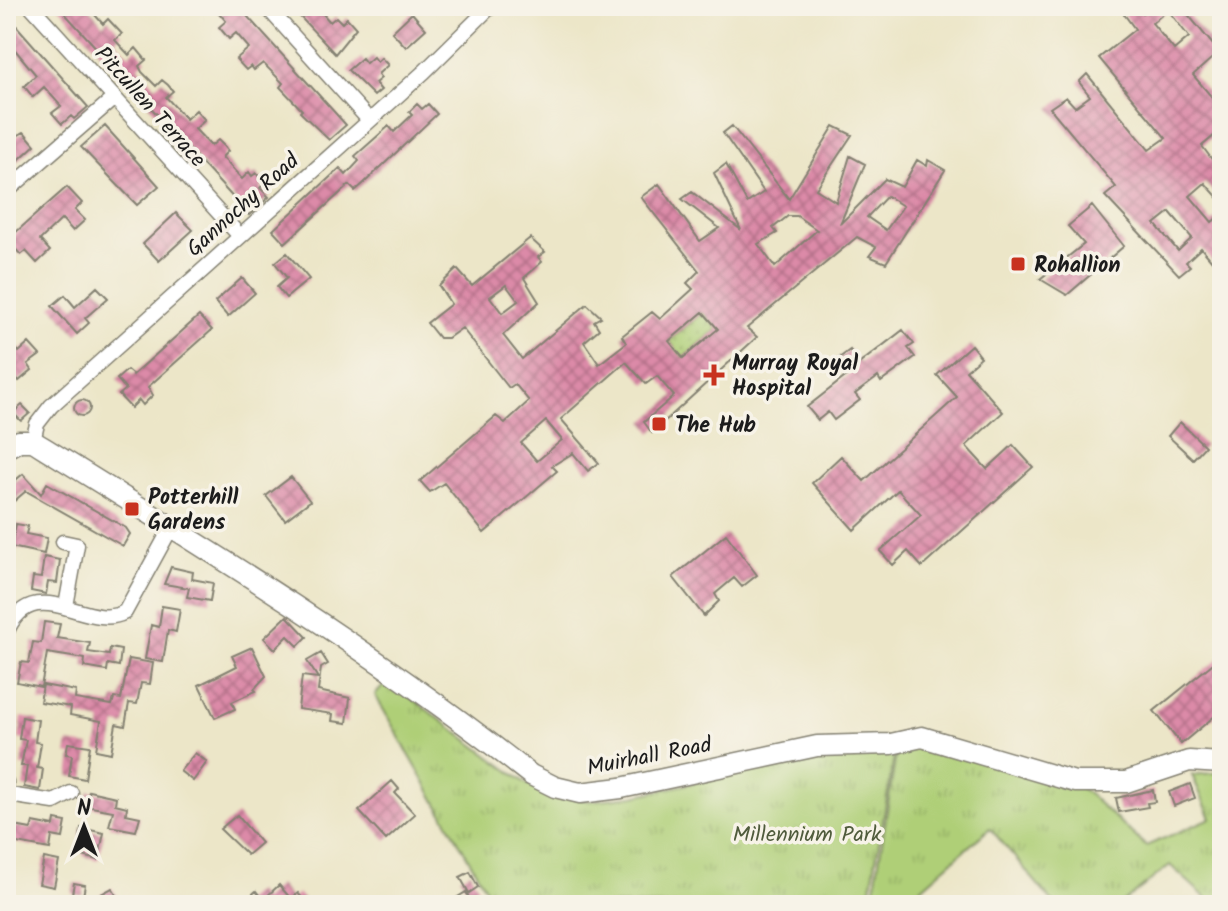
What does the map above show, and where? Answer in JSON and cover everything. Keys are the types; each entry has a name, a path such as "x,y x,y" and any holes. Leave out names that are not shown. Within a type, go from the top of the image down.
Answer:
{"street":[{"name":"Pitcullen Terrace","path":"31,6 239,235"},
{"path":"266,6 369,120"},
{"name":"Gannochy Road","path":"33,441 37,424 51,406 491,6"},
{"path":"6,192 114,98"},
{"path":"6,448 14,442 33,441"},
{"name":"Muirhall Road","path":"33,441 172,526 380,665 531,775 555,787 580,793 621,788 769,754 817,746 891,744 922,737 1075,782 1126,782 1189,761 1222,763"},
{"path":"6,633 14,616 32,606 50,603 106,618 125,612 172,526"},
{"path":"63,542 77,545 66,606"},
{"path":"7,795 54,802 71,793"}],"green space":[{"path":"703,312 718,329 683,358 669,341"},
{"name":"Millennium Park","path":"388,681 527,784 589,801 634,796 802,759 895,751 868,905 495,905 375,695"},
{"path":"922,737 1075,782 1146,846 1211,818 1192,775 1222,772 1222,905 1214,905 1170,865 1120,905 1055,905 990,828 902,905 872,905 898,742"}],"building":[{"path":"58,6 87,6 103,24 108,19 122,34 115,40 129,55 136,48 146,60 139,66 142,72 156,86 162,80 168,85 173,91 166,97 186,119 196,110 205,120 195,129 211,146 218,140 224,146 228,151 222,157 242,179 249,172 252,176 256,173 265,183 260,188 269,197 249,215"},
{"path":"213,6 238,6 346,125 329,140 300,112 302,110 280,87 283,83 263,63 254,70 251,66 246,70 236,59 249,48 236,33 229,39 219,27 226,21"},
{"path":"290,6 316,6 330,22 336,17 342,23 347,18 356,28 335,54"},
{"path":"1118,6 1138,6 1143,13 1151,6 1181,6 1219,52 1193,75 1222,109 1222,129 1202,146 1222,173 1222,202 1205,183 1190,196 1212,222 1222,214 1222,254 1213,262 1201,248 1186,262 1190,266 1179,275 1105,196 1116,187 1050,108 1066,97 1075,107 1090,96 1079,82 1087,74 1149,150 1166,138 1099,58 1135,29","holes":["1168,10 1189,37 1174,50 1152,23","1170,212 1192,238 1178,251 1155,224"]},
{"path":"412,13 426,29 406,47 392,32"},
{"path":"6,14 88,107 74,119 71,116 62,124 52,113 61,106 44,87 33,97 24,86 36,75 6,39"},
{"path":"373,57 377,62 381,58 388,65 378,74 381,78 375,83 381,90 374,96 348,70 362,58 366,63"},
{"path":"417,104 422,109 428,104 437,114 355,191 349,185 285,243 273,230 340,168 346,175 359,161 355,156 389,126 394,132 412,115 409,112"},
{"path":"105,126 159,186 137,205 81,147"},
{"name":"Murray Royal Hospital","path":"732,126 789,199 834,126 852,135 816,189 836,202 850,156 865,164 840,224 885,179 902,187 917,160 927,166 928,160 945,170 886,263 869,256 876,247 857,237 747,328 757,337 652,433 644,422 674,396 657,376 646,384 626,362 561,419 599,463 588,471 573,453 552,466 557,471 484,533 444,483 430,492 420,481 496,416 505,423 529,401 515,384 509,388 462,328 448,338 439,338 427,323 451,304 439,286 457,269 472,286 530,238 545,252 538,257 542,262 524,278 539,302 503,335 522,359 587,304 601,317 594,321 599,329 584,342 599,364 626,343 622,336 652,312 660,319 693,289 687,283 699,271 641,197 659,184 700,241 719,228 682,199 692,192 741,230 714,173 726,164 747,203 764,192 723,133","holes":["887,196 903,206 886,230 867,217","788,216 797,216 817,230 775,267 758,244 777,233 773,228","506,285 518,301 502,313 490,297","703,312 718,329 683,358 669,341","546,421 562,440 537,461 521,443"]},
{"path":"24,132 35,145 13,165 6,158 6,142"},
{"path":"67,187 82,203 75,210 85,220 73,231 62,219 40,240 50,251 37,263 26,251 21,255 7,240"},
{"path":"1092,206 1124,246 1067,295 1040,279 1084,244 1068,226"},
{"path":"176,213 193,230 159,261 143,244"},
{"path":"287,253 309,279 286,298 277,287 287,278 275,263"},
{"path":"242,278 255,293 228,317 215,302"},
{"path":"97,287 108,298 85,318 89,323 77,334 52,306 65,295 75,307"},
{"path":"199,316 212,330 148,387 153,395 143,405 139,400 131,408 119,395 126,389 117,379 127,370 133,375"},
{"path":"903,330 914,344 908,348 915,357 881,382 878,377 855,394 860,400 834,420 828,412 818,420 807,407 849,374 838,359 850,350 860,363"},
{"path":"12,343 19,352 29,343 40,355 28,364 32,370 19,381 6,366 6,348"},
{"path":"971,345 981,357 966,370 1003,412 966,446 987,469 1013,445 1033,467 922,567 908,551 893,565 880,551 921,515 898,490 854,530 812,483 841,456 864,481 957,397 937,375"},
{"path":"82,400 90,408 82,416 74,408"},
{"path":"22,405 30,413 21,421 13,413"},
{"path":"1180,422 1205,446 1193,459 1168,436"},
{"path":"23,474 41,494 47,483 126,528 130,534 123,546 26,491 6,508 6,488"},
{"path":"291,477 310,501 285,520 266,496"},
{"path":"16,524 28,526 26,534 47,538 44,554 11,547"},
{"path":"726,534 757,575 742,587 734,578 715,594 719,601 704,616 673,577"},
{"path":"44,557 60,560 57,583 48,582 46,594 31,591 33,577 41,578"},
{"path":"171,567 193,572 192,579 213,583 210,601 187,597 189,588 164,584"},
{"path":"162,606 180,609 176,632 168,630 163,662 145,659 151,625 159,627"},
{"path":"287,616 307,637 298,646 288,636 275,649 264,638"},
{"path":"44,622 60,624 57,638 90,643 88,652 109,655 110,648 121,650 119,666 108,664 107,671 84,667 85,659 47,653 41,687 17,682 21,662 29,663 33,642 41,643"},
{"path":"252,647 266,676 254,689 256,691 232,702 235,709 215,718 199,685 237,666 232,656"},
{"path":"321,653 328,664 321,668 318,691 350,698 347,723 332,721 333,714 298,709 302,676 318,678 307,661"},
{"path":"1222,656 1222,710 1181,744 1154,711"},
{"path":"129,659 153,663 150,684 141,683 137,704 129,703 125,726 116,724 111,753 96,750 101,721 70,715 71,707 40,702 43,685 76,691 75,699 112,705 114,698 121,699"},
{"path":"22,717 38,720 35,742 41,743 37,768 43,769 40,790 24,787 27,766 21,766 26,740 19,739"},
{"path":"68,743 90,746 85,779 69,776 72,755 66,754"},
{"path":"195,753 207,762 193,781 180,771"},
{"path":"392,781 399,789 395,793 415,814 386,840 359,811"},
{"path":"1190,784 1195,798 1174,806 1169,792"},
{"path":"1153,790 1155,802 1147,803 1148,807 1119,812 1116,798"},
{"path":"89,791 116,797 115,804 127,807 126,814 140,817 136,831 109,826 113,811 86,806"},
{"path":"237,815 261,843 247,855 220,829"},
{"path":"55,820 66,822 63,838 52,836 50,849 6,841 9,825 31,829 33,822 54,826"},
{"path":"81,828 104,833 98,860 83,856 86,842 80,841"},
{"path":"44,858 59,861 54,887 39,884"},
{"path":"470,872 478,887 469,893 460,877"},
{"path":"74,883 85,885 83,896 72,894"},
{"path":"279,885 291,899 298,893 308,905 240,905 256,891 263,900"},
{"path":"112,888 122,905 81,905"},
{"path":"466,892 473,905 445,905"}],"place":[{"name":"Rohallion","path":"1018,264"},
{"name":"Murray Royal Hospital","path":"714,375"},
{"name":"The Hub","path":"659,424"},
{"name":"Potterhill Gardens","path":"132,509"}]}
